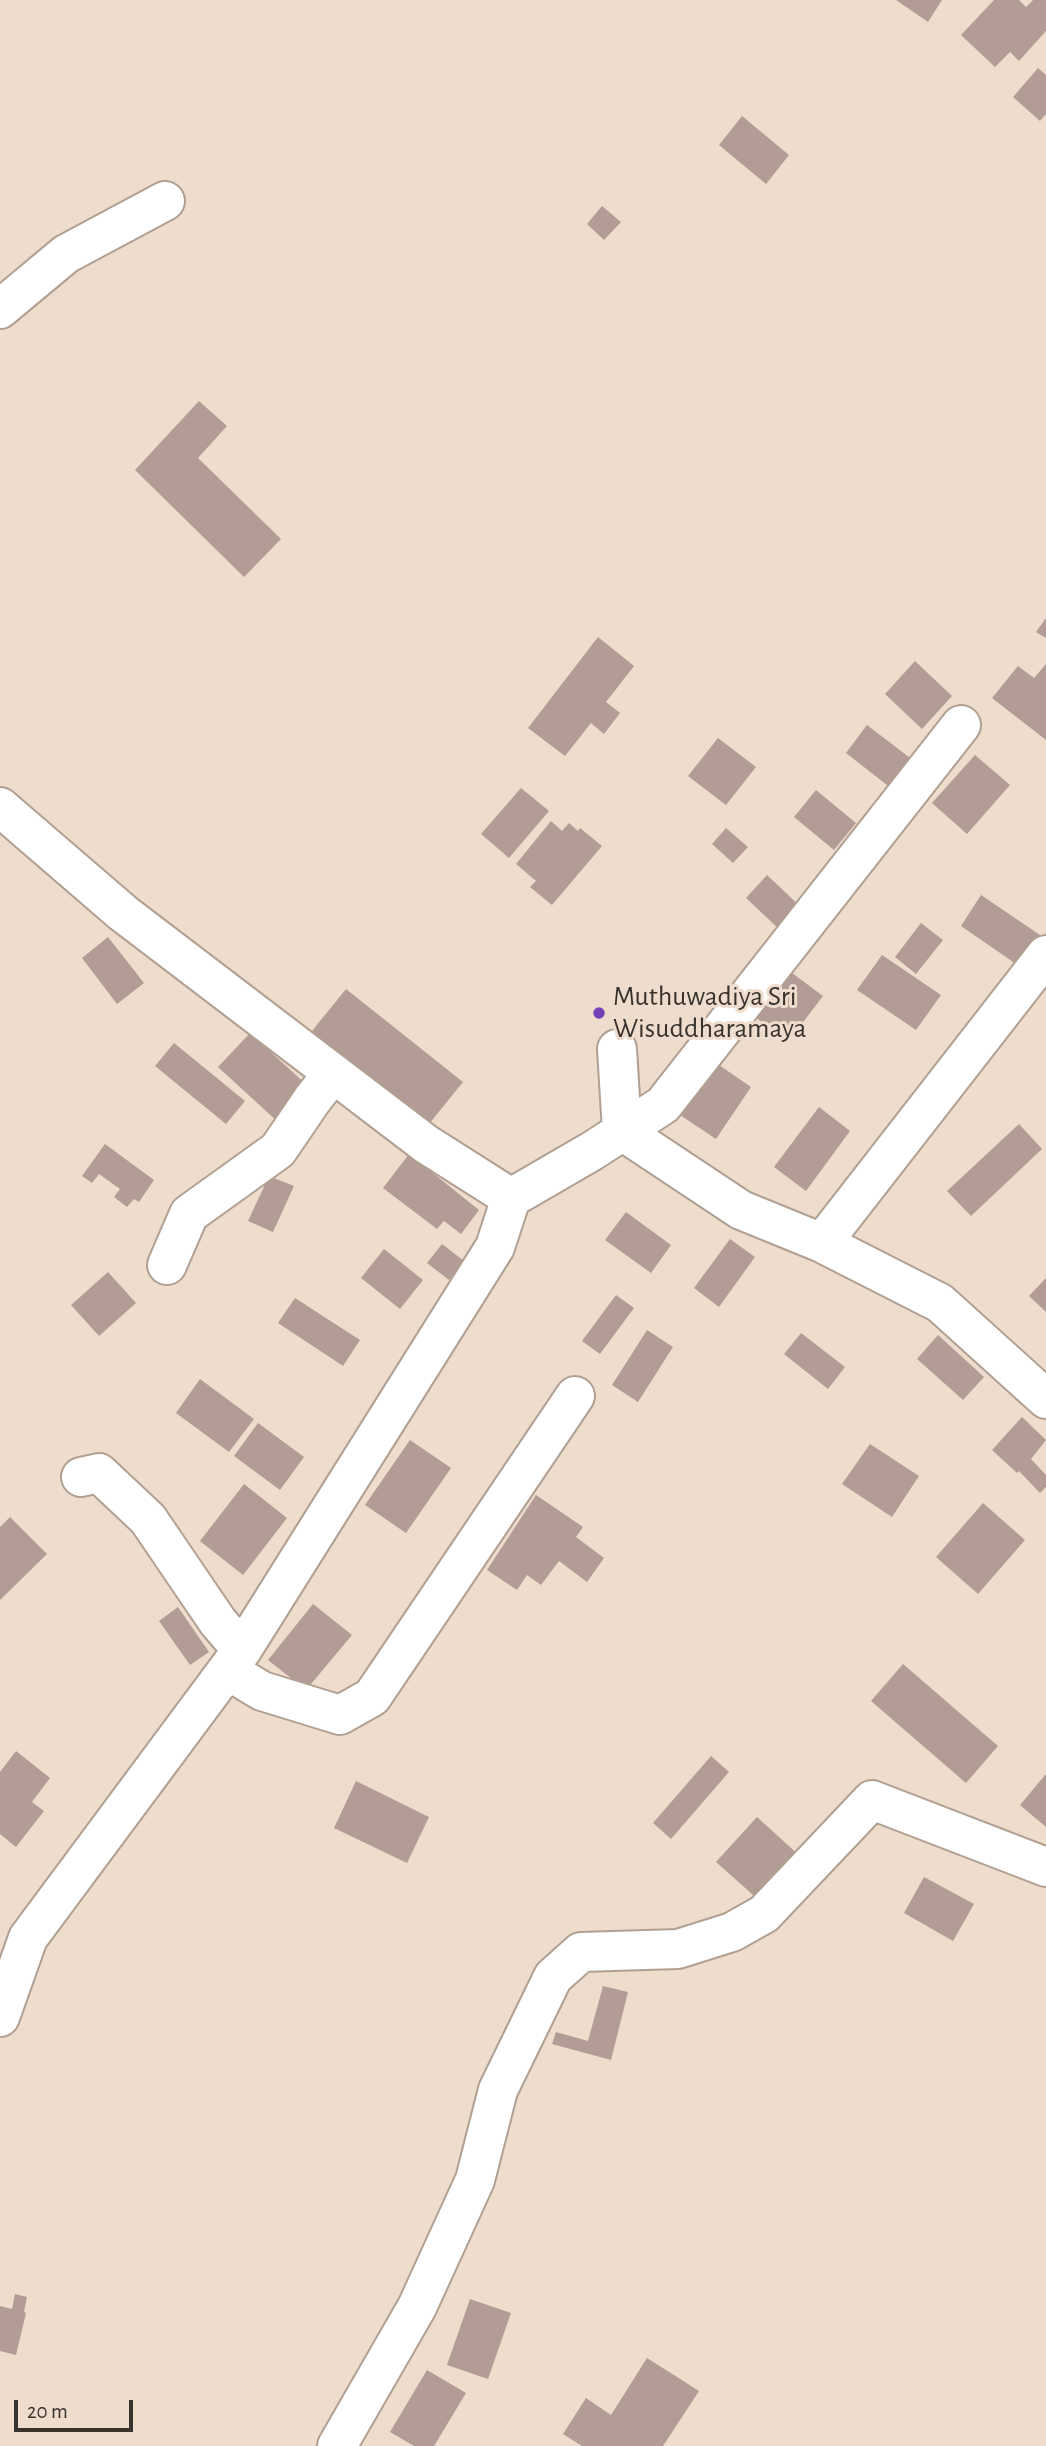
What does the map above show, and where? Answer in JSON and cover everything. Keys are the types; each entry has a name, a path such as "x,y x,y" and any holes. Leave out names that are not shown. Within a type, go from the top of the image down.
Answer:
{"street":[{"path":"0,309 66,254 165,201"},
{"path":"0,2017 28,1938 234,1660 495,1247 511,1198 663,1105 961,725"},
{"path":"0,807 123,913 426,1144 511,1198"},
{"path":"822,1243 1046,955"},
{"path":"617,1049 622,1131"},
{"path":"167,1265 189,1214 278,1150 333,1073"},
{"path":"622,1131 741,1210 822,1243 940,1303 1046,1399"},
{"path":"81,1477 99,1473 148,1519 218,1622 234,1660 262,1690 340,1716 372,1697 575,1396"},
{"path":"337,2446 416,2307 475,2180 498,2090 553,1977 581,1952 678,1949 732,1933 764,1914 872,1800 1046,1867"}],"building":[{"path":"896,0 942,0 928,22"},
{"path":"994,0 1019,0 1026,7 1033,0 1046,0 1046,31 1019,61 1010,52 995,67 961,35"},
{"path":"1038,68 1046,75 1046,114 1040,121 1013,97"},
{"path":"742,116 789,155 766,184 719,145"},
{"path":"602,206 621,222 604,240 587,224"},
{"path":"199,401 227,426 198,458 281,539 244,577 135,470"},
{"path":"1046,618 1046,638 1036,632"},
{"path":"598,637 634,666 606,702 620,713 604,734 591,723 565,756 528,728"},
{"path":"915,661 952,696 922,729 885,694"},
{"path":"1046,664 1046,740 992,698 1018,666 1034,678"},
{"path":"867,725 914,761 892,789 846,753"},
{"path":"718,738 756,767 726,805 688,776"},
{"path":"975,755 1010,785 967,834 932,803"},
{"path":"521,788 549,811 509,858 481,834"},
{"path":"816,790 856,823 834,850 794,817"},
{"path":"551,821 562,831 569,823 578,831 580,828 602,846 552,905 530,887 536,881 516,864"},
{"path":"726,828 748,847 733,863 712,844"},
{"path":"767,875 802,908 780,930 746,898"},
{"path":"981,895 1040,935 1019,966 961,926"},
{"path":"921,923 943,940 916,974 895,957"},
{"path":"108,937 144,983 117,1004 82,958"},
{"path":"882,955 941,995 916,1030 857,990"},
{"path":"780,964 823,996 788,1042 746,1010"},
{"path":"346,989 463,1082 429,1124 312,1031"},
{"path":"250,1033 310,1088 279,1123 218,1067"},
{"path":"174,1043 245,1101 226,1124 155,1066"},
{"path":"716,1063 751,1087 716,1139 680,1115"},
{"path":"819,1107 850,1131 806,1191 774,1167"},
{"path":"1019,1124 1042,1149 971,1216 947,1191"},
{"path":"105,1144 154,1180 139,1202 134,1199 127,1207 114,1197 120,1189 99,1174 92,1183 82,1176"},
{"path":"409,1154 479,1210 461,1234 444,1221 437,1229 383,1188"},
{"path":"269,1176 294,1186 273,1232 248,1221"},
{"path":"626,1212 671,1245 651,1273 605,1240"},
{"path":"730,1239 755,1257 719,1307 694,1288"},
{"path":"442,1244 464,1261 449,1280 427,1263"},
{"path":"384,1249 423,1280 400,1309 361,1278"},
{"path":"108,1272 136,1303 99,1336 71,1305"},
{"path":"1046,1278 1046,1312 1029,1296"},
{"path":"616,1295 634,1308 600,1354 582,1341"},
{"path":"295,1298 360,1340 343,1366 278,1323"},
{"path":"647,1330 673,1347 638,1402 612,1385"},
{"path":"801,1333 845,1367 828,1389 784,1354"},
{"path":"938,1335 984,1377 963,1400 917,1359"},
{"path":"200,1379 254,1419 229,1452 176,1413"},
{"path":"1022,1417 1046,1440 1031,1459 1046,1475 1046,1487 1040,1493 1019,1471 1017,1473 992,1450"},
{"path":"258,1423 304,1457 280,1490 234,1456"},
{"path":"410,1440 451,1468 406,1533 365,1505"},
{"path":"870,1444 919,1476 892,1517 842,1484"},
{"path":"244,1484 287,1518 243,1575 200,1541"},
{"path":"536,1495 583,1527 576,1537 604,1558 587,1582 559,1561 541,1585 527,1575 517,1590 487,1570"},
{"path":"983,1503 1025,1540 978,1594 936,1557"},
{"path":"10,1517 47,1554 0,1600 0,1527"},
{"path":"313,1604 352,1635 306,1690 268,1660"},
{"path":"178,1607 209,1652 190,1665 159,1621"},
{"path":"903,1664 998,1746 966,1783 871,1701"},
{"path":"16,1751 50,1778 32,1802 44,1811 16,1847 0,1834 0,1772"},
{"path":"711,1756 729,1772 671,1839 653,1823"},
{"path":"1046,1774 1046,1827 1020,1805"},
{"path":"356,1781 429,1817 407,1863 334,1828"},
{"path":"757,1817 802,1858 762,1903 716,1862"},
{"path":"924,1877 974,1904 953,1941 904,1913"},
{"path":"603,1986 628,1992 611,2060 552,2044 556,2032 588,2041"},
{"path":"15,2294 27,2297 16,2355 0,2351 0,2306 12,2309"},
{"path":"470,2299 511,2313 488,2379 447,2365"},
{"path":"647,2358 699,2391 663,2446 582,2446 563,2434 586,2398 611,2415"},
{"path":"427,2370 466,2393 434,2446 414,2446 390,2432"}],"place":[{"name":"Muthuwadiya Sri Wisuddharamaya","path":"599,1013"}]}
